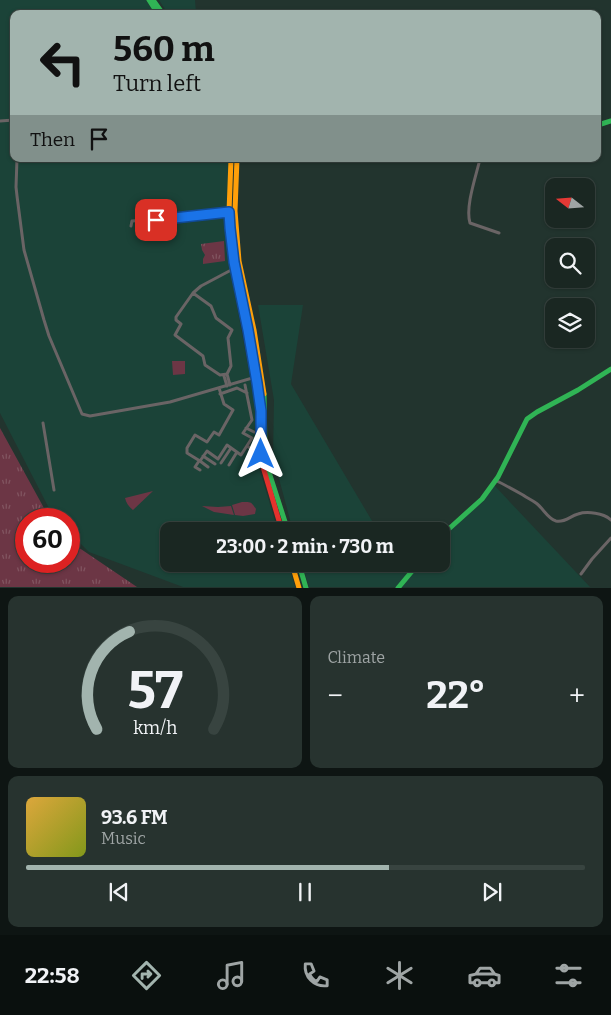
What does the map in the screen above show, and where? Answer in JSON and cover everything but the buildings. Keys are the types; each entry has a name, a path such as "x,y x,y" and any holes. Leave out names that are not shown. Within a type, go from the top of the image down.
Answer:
{"main road":[{"path":"231,162 231,242 264,405 267,466 285,522"},
{"path":"237,162 232,212 239,261 252,321 261,411 261,460 279,522"},
{"path":"450,528 482,499 496,480 530,415 578,390 611,369"},
{"path":"294,572 299,588"},
{"path":"301,572 306,588"},
{"path":"398,588 411,572"}],"street":[{"path":"17,162 17,196 24,250 30,274 49,336 82,414 90,416 170,402 258,376"},
{"path":"479,162 470,201 468,219 470,223 499,233"},
{"path":"132,226 132,222 232,212"},
{"path":"225,375 218,374 205,365 203,356 176,335 181,324 176,320 176,317 193,293 235,268"},
{"path":"193,293 211,306 216,318 232,330 228,338 231,366 225,375"},
{"path":"225,375 228,385"},
{"path":"200,470 195,467 207,451 218,459 227,445 241,455 252,438 243,433 252,420 246,385 220,394"},
{"path":"208,467 187,453 187,448 195,435 207,442 214,432 219,435 234,410 224,404 219,388"},
{"path":"237,388 247,394"},
{"path":"43,423 54,490"},
{"path":"246,428 254,432"},
{"path":"247,446 253,450 247,460"},
{"path":"221,463 231,448"},
{"path":"229,464 237,452"},
{"path":"204,456 215,464"},
{"path":"45,468 50,468"},
{"path":"496,480 536,502 553,520 566,520 583,513 603,515 611,520"},
{"path":"580,574 611,538"}],"shaded area":[{"path":"0,0 146,0 152,10 10,10 10,162 230,162 227,252 258,420 257,461 275,522 160,522 160,572 290,572 295,587 183,587 89,552 80,543 80,508 49,508 0,413"},
{"path":"159,0 195,0 196,10 165,10"},
{"path":"258,305 303,305 291,384 373,522 291,522 273,456 274,400"},
{"path":"494,485 590,587 309,587 304,572 450,572 450,530 474,509"}],"green space":[{"path":"224,241 225,261 203,264 205,255 201,244"},
{"path":"172,361 185,361 185,374 173,375"},
{"path":"0,428 44,508 15,508 15,573 80,573 80,548 137,587 0,587"},
{"path":"153,491 133,510 125,500 125,498"},
{"path":"242,502 251,503 256,509 255,514 235,515 232,505"},
{"path":"202,506 231,506 234,515 214,512"}],"traffic: fast":[{"path":"149,0 155,10"},
{"path":"153,0 160,10"},
{"path":"601,124 611,121"},
{"path":"450,528 482,499 498,477 527,419 611,369"},
{"path":"264,394 267,466 285,522"},
{"path":"301,572 306,588"},
{"path":"398,588 411,572"}],"traffic: slow":[{"path":"231,162 229,212 231,242 251,351"},
{"path":"237,162 235,211 239,261 254,330 264,394"},
{"path":"294,572 299,588"}],"traffic: jam":[{"path":"251,351 261,411 261,460 279,522"}],"route":[{"path":"156,220 229,212 234,262 248,330 261,411 261,454"}]}
